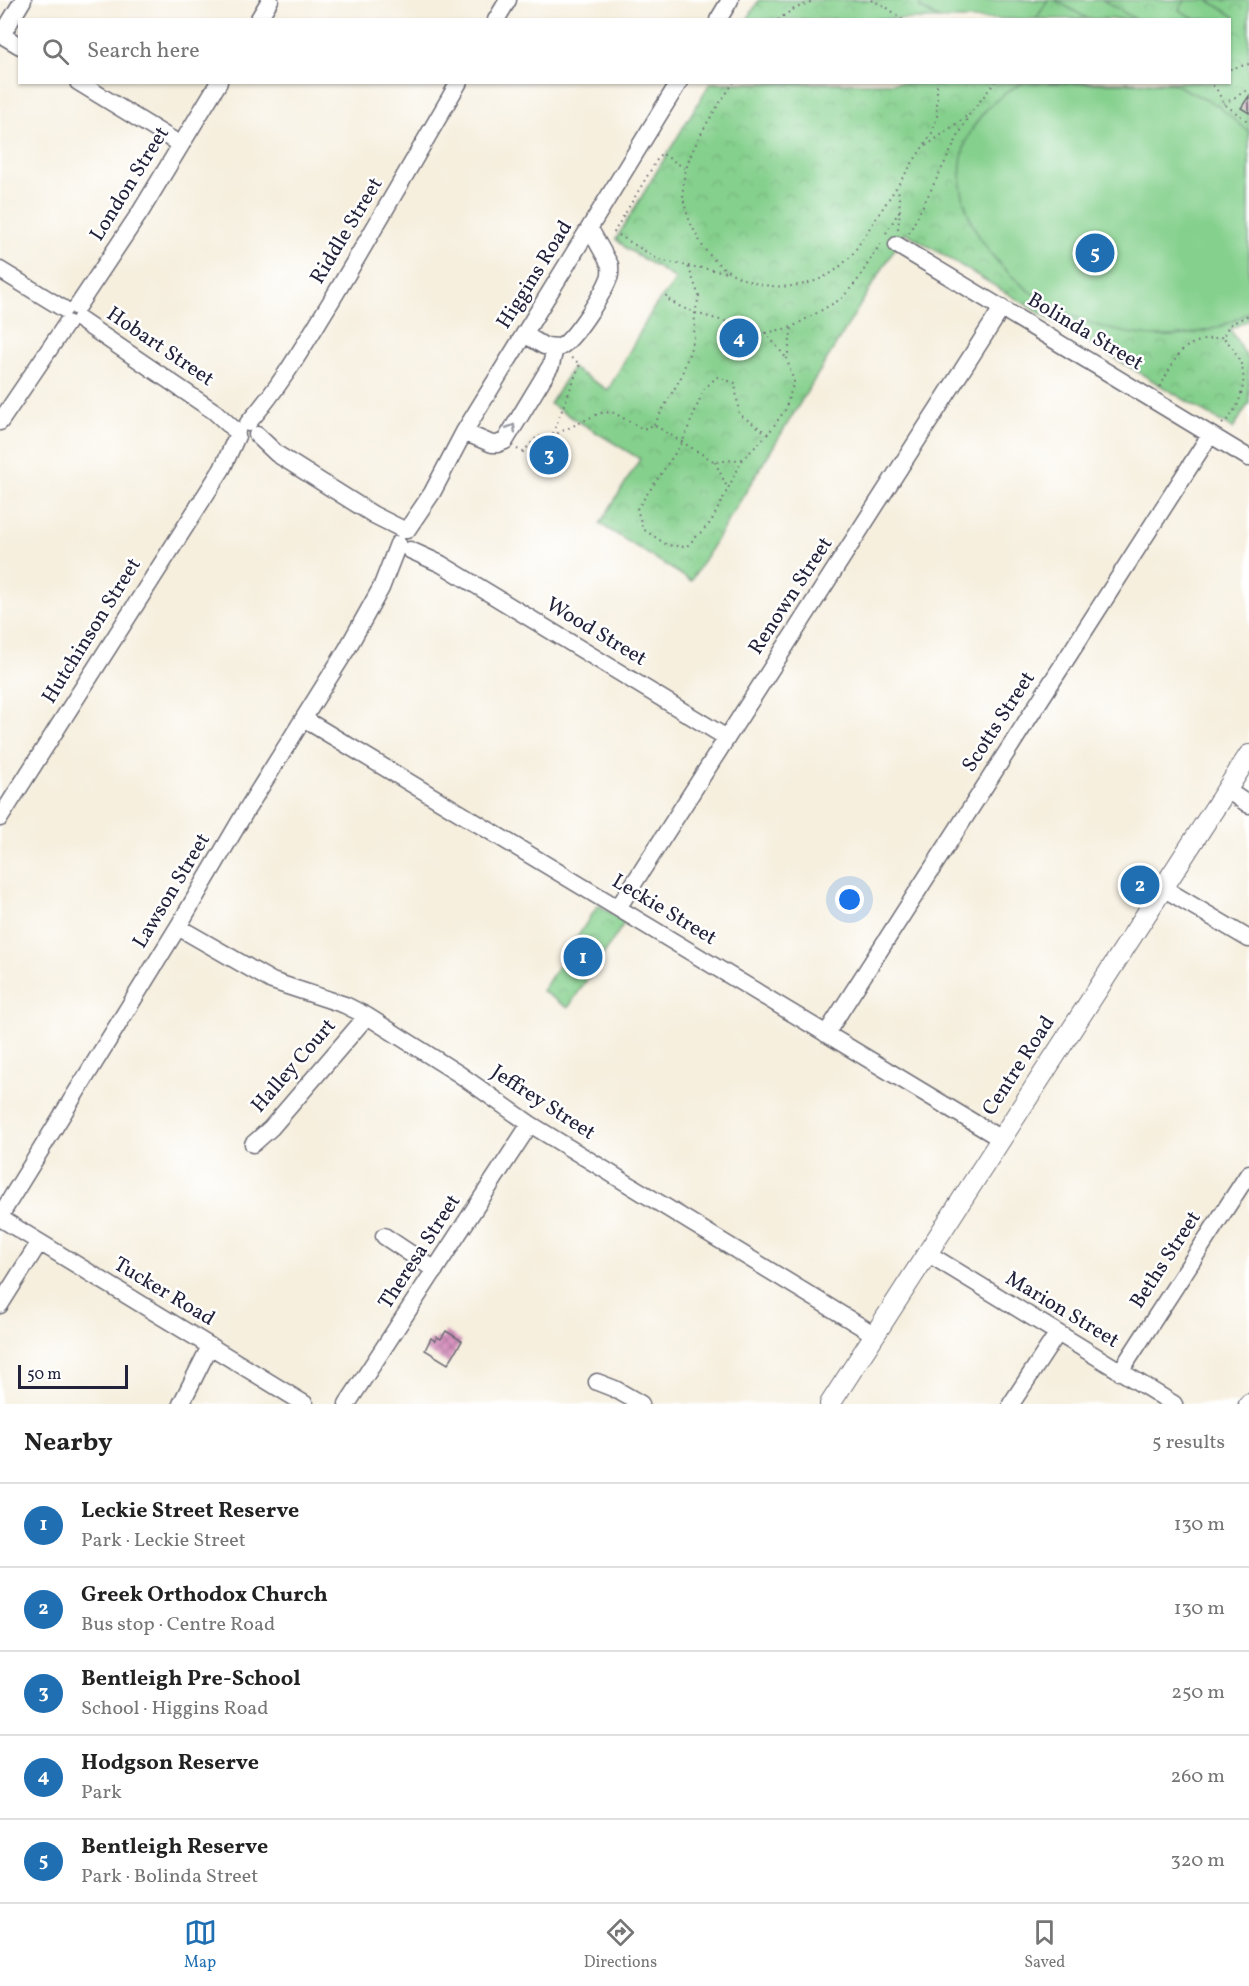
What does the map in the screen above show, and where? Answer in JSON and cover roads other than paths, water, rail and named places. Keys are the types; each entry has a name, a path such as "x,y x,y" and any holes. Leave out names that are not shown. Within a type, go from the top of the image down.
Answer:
{"main road":[{"name":"Centre Road","path":"830,1404 1249,755"}],"street":[{"path":"18,45 1,35 23,0"},
{"path":"259,18 270,0"},
{"path":"497,18 508,0"},
{"path":"719,18 730,0"},
{"path":"81,84 181,146"},
{"name":"London Street","path":"0,422 181,146 218,84"},
{"name":"Riddle Street","path":"246,433 293,365 376,228 458,84"},
{"name":"Higgins Road","path":"407,540 464,432 678,84"},
{"path":"524,334 544,346 555,348 566,344 571,339 609,278 609,264 590,229"},
{"name":"Bolinda Street","path":"897,245 1002,308 1216,429 1249,458"},
{"name":"Hobart Street","path":"0,270 72,315 277,454 374,515 407,540"},
{"name":"Renown Street","path":"618,908 1002,308"},
{"path":"464,432 492,444 505,441 551,365 555,348"},
{"name":"Scotts Street","path":"826,1034 1216,429"},
{"name":"Hutchinson Street","path":"0,818 246,433"},
{"name":"Wood Street","path":"407,540 441,564 727,738"},
{"name":"Lawson Street","path":"0,1217 352,641 407,540"},
{"name":"Leckie Street","path":"304,719 1001,1139"},
{"path":"1227,790 1249,805"},
{"path":"1163,888 1249,939"},
{"name":"Jeffrey Street","path":"178,927 272,981 345,1005 368,1016 452,1069 530,1124 875,1335"},
{"name":"Halley Court","path":"253,1144 271,1128 368,1016"},
{"name":"Theresa Street","path":"347,1404 530,1124"},
{"name":"Beths Street","path":"1120,1372 1243,1195 1249,1173"},
{"name":"Tucker Road","path":"0,1217 305,1404"},
{"path":"384,1236 435,1270"},
{"path":"0,1305 39,1243"},
{"name":"Marion Street","path":"927,1253 1174,1404"},
{"path":"1011,1404 1057,1334"},
{"path":"183,1401 215,1350"},
{"path":"597,1382 641,1404"}],"place":[{"name":"Bentleigh Reserve","path":"1095,253"},
{"name":"Hodgson Reserve","path":"739,338"},
{"name":"Bentleigh Pre-School","path":"549,455"},
{"name":"Greek Orthodox Church","path":"1140,885"},
{"name":"Leckie Street Reserve","path":"583,957"}]}
